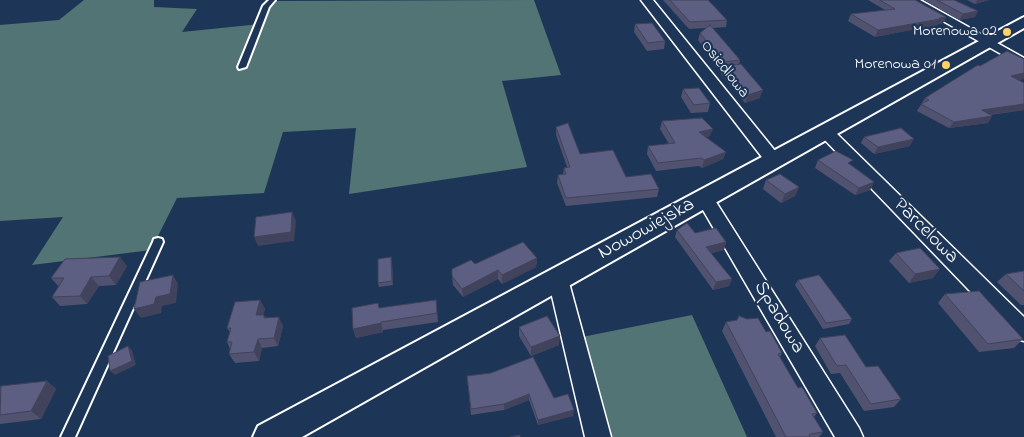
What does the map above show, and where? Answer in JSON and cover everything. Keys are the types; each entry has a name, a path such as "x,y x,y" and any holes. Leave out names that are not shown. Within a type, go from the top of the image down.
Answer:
{"street":[{"name":"Osiedlowa","path":"647,0 774,161"},
{"path":"912,0 1024,63"},
{"name":"Nowowiejska","path":"270,437 1024,22"},
{"name":"Parcelowa","path":"826,132 1024,332"},
{"name":"Spadowa","path":"706,198 850,437"},
{"path":"558,279 598,437"}],"lane":[{"path":"242,67 266,6 272,0"},
{"path":"68,437 158,242"}],"green space":[{"path":"84,0 154,0 154,7 197,9 182,32 260,24 273,1 534,0 561,75 502,81 527,167 349,194 356,128 283,132 264,193 177,198 151,250 32,265 63,217 0,221 0,25 59,20"},
{"path":"692,315 747,437 610,437 582,337"}],"building":[{"path":"670,0 708,0 727,20 690,22"},
{"path":"880,0 915,0 946,17 878,30 851,14 895,9"},
{"path":"937,0 954,0 978,11 963,14"},
{"path":"652,23 665,41 648,43 635,24"},
{"path":"710,25 740,60 724,62 700,33"},
{"path":"1007,51 1024,59 1024,73 1011,76 1024,83 1024,104 982,110 992,116 954,122 921,104 929,100 925,98 952,81 978,65 980,66"},
{"path":"741,64 763,90 748,95 724,66"},
{"path":"699,88 710,103 694,105 683,89"},
{"path":"702,118 713,129 699,132 726,152 704,160 701,158 658,163 648,146 675,143 662,121"},
{"path":"568,123 580,154 613,150 626,177 651,174 659,189 566,198 558,175 566,174 564,168 570,167 556,127"},
{"path":"901,128 914,139 878,147 864,137"},
{"path":"836,151 853,160 848,163 874,182 859,188 818,160"},
{"path":"780,174 799,187 785,194 766,180"},
{"path":"292,212 291,232 254,237 256,217"},
{"path":"687,223 695,233 716,228 726,242 706,247 732,279 716,282 677,230"},
{"path":"523,242 537,258 502,275 498,270 462,289 452,276 452,269 471,260 475,264"},
{"path":"920,248 940,269 915,274 896,253"},
{"path":"120,257 109,276 91,277 80,296 52,297 64,278 51,278 65,259"},
{"path":"391,257 392,281 378,283 378,259"},
{"path":"1024,271 1024,291 1006,274"},
{"path":"173,275 170,294 156,297 154,304 134,309 140,282"},
{"path":"819,275 852,319 826,323 798,280"},
{"path":"979,291 1023,339 988,344 945,294"},
{"path":"260,300 256,315 264,315 264,318 279,317 274,338 258,339 254,352 229,354 232,342 227,342 231,328 227,328 235,302"},
{"path":"436,300 437,313 381,322 353,329 352,308 378,303 379,308"},
{"path":"547,316 560,336 531,347 519,327"},
{"path":"739,316 747,319 758,318 766,332 770,331 782,353 778,354 798,388 802,387 817,413 812,414 823,432 810,434 809,437 786,437 726,322 737,320"},
{"path":"845,335 866,367 878,366 901,399 871,404 846,365 837,366 820,338"},
{"path":"128,346 132,361 110,371 108,356"},
{"path":"533,357 554,398 568,394 574,410 538,420 529,394 504,404 471,409 467,376 491,373"},
{"path":"47,381 31,411 0,415 1,386"}],"place":[{"name":"Morenowa 02","path":"1007,32"},
{"name":"Morenowa 01","path":"946,65"}]}
